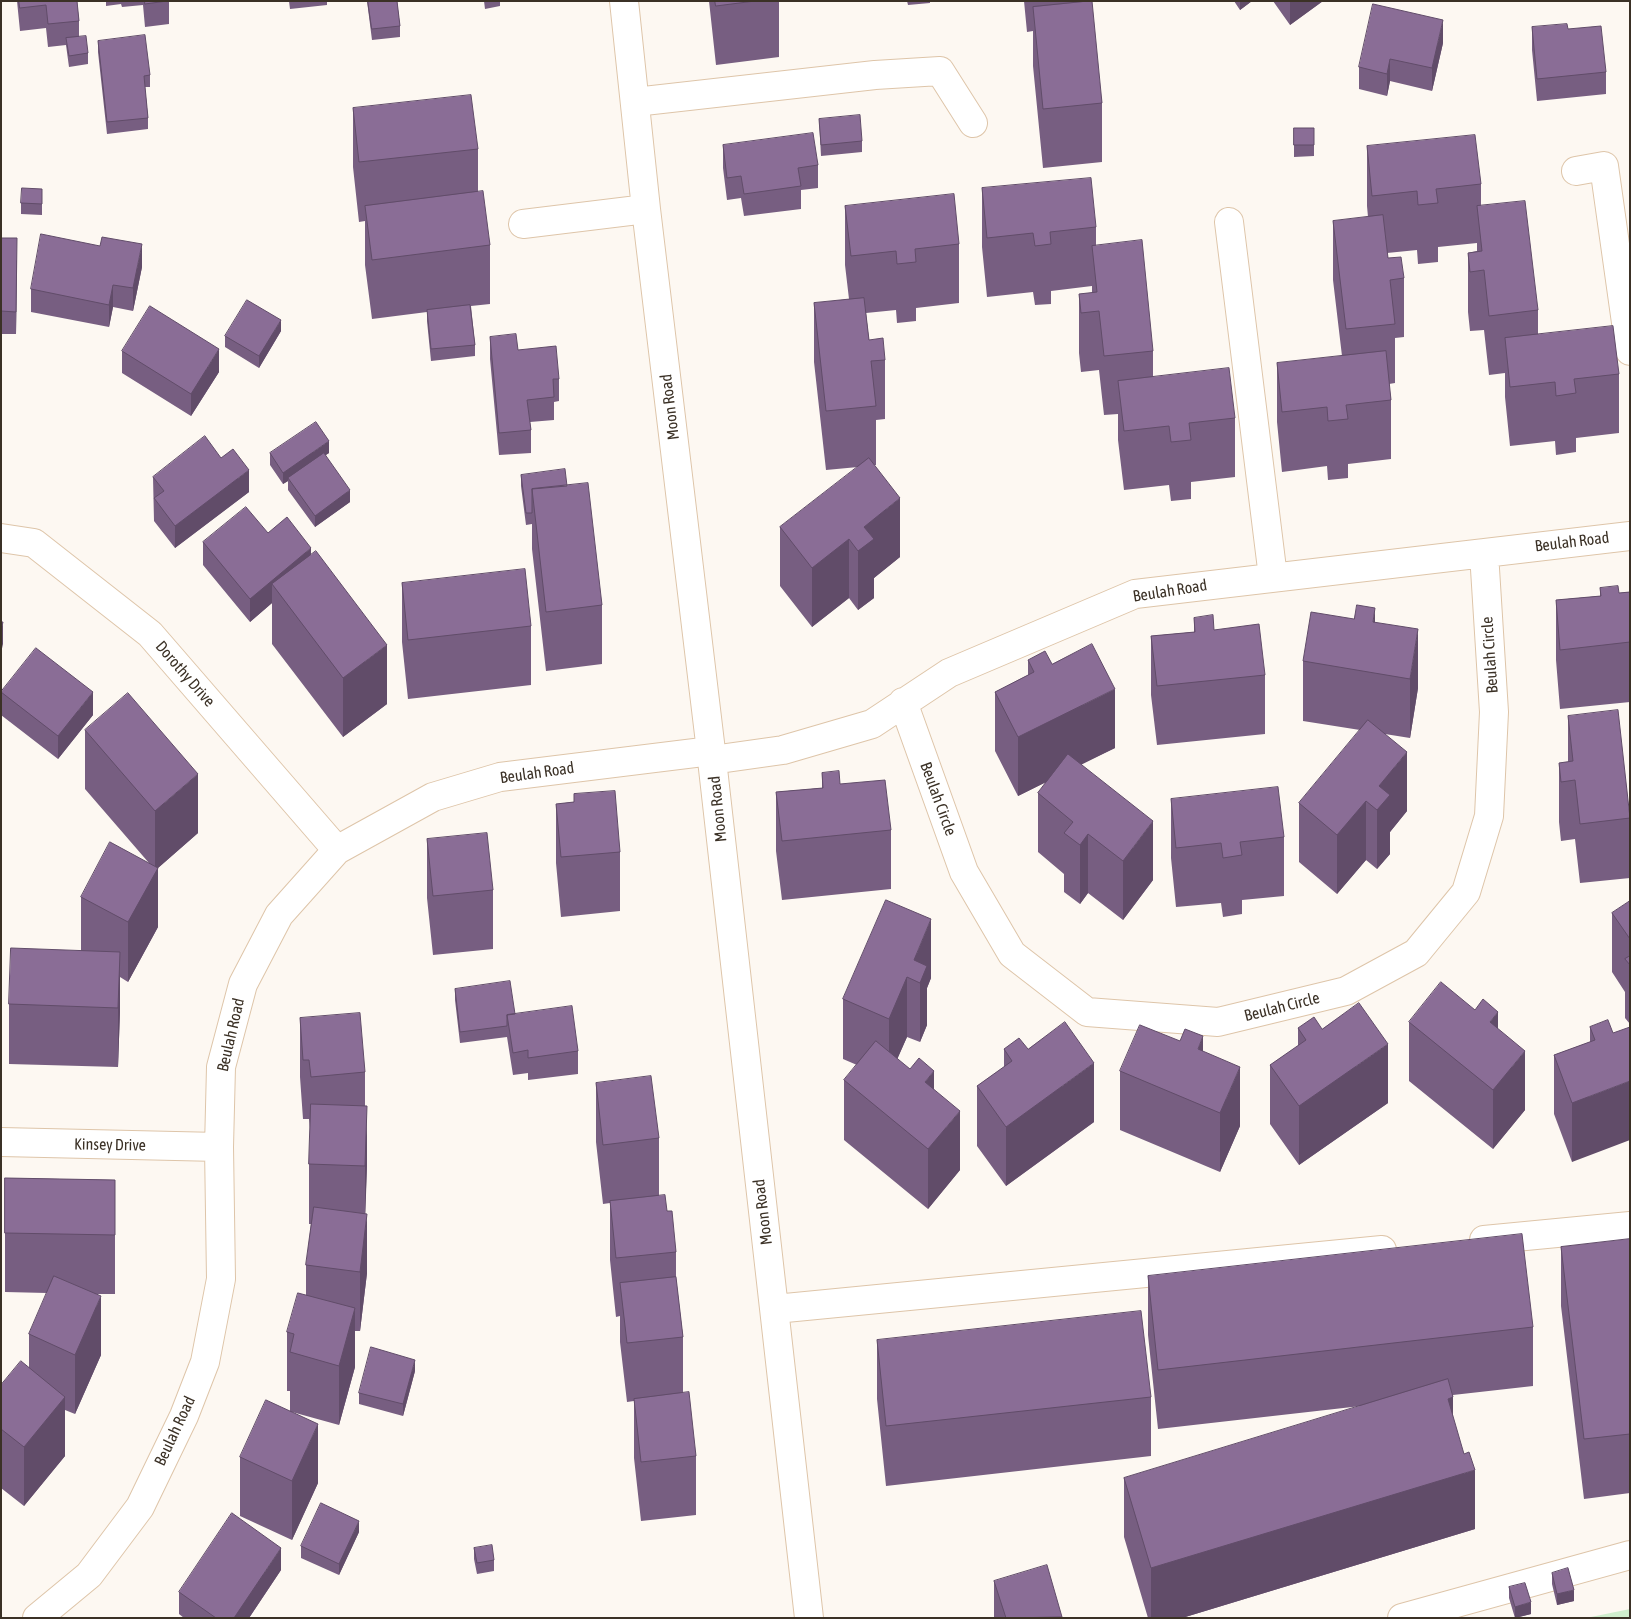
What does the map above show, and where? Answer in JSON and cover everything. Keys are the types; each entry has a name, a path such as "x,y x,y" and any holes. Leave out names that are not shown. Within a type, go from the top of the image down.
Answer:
{"street":[{"name":"Moon Road","path":"624,1 646,208 712,755 809,1618"},
{"path":"635,102 865,76 940,71 973,123"},
{"path":"1576,171 1604,166 1630,351"},
{"path":"523,224 646,208"},
{"path":"1229,222 1273,577"},
{"name":"Beulah Road","path":"37,1618 89,1575 140,1507 184,1416 205,1362 221,1279 219,1148 221,1066 242,984 280,915 337,850 433,797 500,776 712,755 783,750 872,724 949,672 1135,594 1630,536"},
{"name":"Dorothy Drive","path":"1,538 34,543 150,634 337,850"},
{"name":"Beulah Circle","path":"903,702 964,872 1012,954 1087,1012 1218,1022 1346,991 1416,954 1466,892 1489,816 1490,806 1494,712 1484,553"},
{"name":"Kinsey Drive","path":"1,1142 219,1148"},
{"path":"1461,1242 1630,1226"},
{"path":"775,1309 1411,1247"},
{"path":"1402,1618 1630,1555"}],"green space":[{"path":"1630,1609 1630,1618 1586,1618"}],"building":[{"path":"19,1 77,1 79,21 48,24 46,5 20,8"},
{"path":"145,1 167,1 145,4"},
{"path":"368,1 397,1 400,26 372,29"},
{"path":"715,1 755,1 716,6"},
{"path":"1092,1 1102,103 1043,109 1033,7"},
{"path":"1373,4 1443,20 1432,68 1390,59 1387,74 1359,67"},
{"path":"1567,24 1568,29 1601,26 1606,72 1537,79 1532,27"},
{"path":"145,35 150,75 144,76 148,118 107,122 98,41"},
{"path":"86,36 88,53 69,56 66,38"},
{"path":"471,95 478,149 359,162 353,108"},
{"path":"860,115 862,141 821,145 819,119"},
{"path":"1294,128 1314,128 1314,145 1294,145"},
{"path":"813,133 818,165 798,168 801,186 744,194 741,176 727,178 723,145"},
{"path":"1475,135 1481,184 1436,189 1438,203 1418,205 1417,191 1372,196 1367,146"},
{"path":"1091,178 1096,227 1050,232 1051,244 1035,246 1033,233 987,238 982,188"},
{"path":"22,188 42,189 42,204 21,203"},
{"path":"483,191 490,245 372,260 365,206"},
{"path":"954,194 959,244 915,249 916,262 897,264 896,251 851,256 845,206"},
{"path":"1525,201 1538,310 1489,316 1484,270 1470,272 1468,253 1482,251 1477,206"},
{"path":"1383,215 1388,258 1401,257 1404,278 1390,280 1395,324 1346,329 1333,221"},
{"path":"41,234 100,246 102,237 142,244 133,288 113,285 109,305 31,289"},
{"path":"1,238 17,238 16,312 1,311"},
{"path":"1142,240 1153,351 1104,356 1099,311 1081,313 1079,294 1097,292 1092,246"},
{"path":"864,298 869,340 883,338 885,360 871,361 876,406 826,411 814,303"},
{"path":"247,300 281,320 259,356 225,336"},
{"path":"470,305 475,345 431,349 427,310"},
{"path":"150,306 219,349 191,394 122,351"},
{"path":"1613,326 1619,374 1574,379 1576,393 1556,396 1555,382 1510,387 1505,338"},
{"path":"516,334 518,350 556,346 559,379 553,379 554,397 527,400 531,430 499,433 490,337"},
{"path":"1386,351 1391,400 1346,405 1348,419 1328,421 1327,407 1282,412 1277,363"},
{"path":"1229,368 1235,418 1189,423 1191,440 1171,442 1169,426 1124,431 1118,381"},
{"path":"316,422 329,441 283,473 270,453"},
{"path":"205,436 221,458 233,449 249,470 175,526 154,498 164,491 153,477"},
{"path":"324,453 350,490 315,516 288,478"},
{"path":"869,458 900,498 864,527 874,539 858,551 849,539 812,568 780,527"},
{"path":"565,469 567,486 532,489 532,513 526,513 521,475"},
{"path":"588,483 602,605 546,612 532,489"},
{"path":"246,507 268,533 287,517 311,548 250,599 203,542"},
{"path":"316,551 387,645 343,678 272,584"},
{"path":"525,569 531,626 408,640 402,583"},
{"path":"1618,586 1619,593 1630,592 1630,642 1560,650 1556,600 1601,596 1600,588"},
{"path":"1357,605 1375,608 1373,622 1418,629 1410,679 1303,661 1311,612 1354,619"},
{"path":"1213,615 1214,630 1259,624 1265,675 1157,686 1151,636 1195,632 1194,618"},
{"path":"1092,644 1115,689 1018,737 995,692 1034,672 1028,660 1045,651 1052,664"},
{"path":"36,648 93,692 58,736 1,692"},
{"path":"128,693 198,774 155,811 85,730"},
{"path":"1618,710 1630,818 1580,824 1575,780 1561,782 1559,763 1573,761 1568,716"},
{"path":"1368,720 1407,752 1379,786 1390,795 1377,810 1366,801 1337,835 1299,803"},
{"path":"1068,754 1153,821 1123,861 1088,834 1080,845 1064,833 1073,822 1038,793"},
{"path":"839,771 840,784 885,780 891,830 782,841 776,792 823,788 822,773"},
{"path":"1278,787 1284,837 1240,842 1242,855 1223,858 1221,843 1176,848 1171,799"},
{"path":"615,791 620,852 561,857 556,804 574,802 574,794"},
{"path":"487,833 493,890 433,896 427,839"},
{"path":"110,842 158,868 128,922 81,897"},
{"path":"886,900 931,919 914,960 927,966 920,983 907,977 889,1019 843,999"},
{"path":"1630,901 1630,939 1612,913"},
{"path":"11,948 120,952 118,1008 9,1004"},
{"path":"1630,956 1630,965 1625,959"},
{"path":"510,981 515,1014 507,1015 507,1026 460,1032 455,989"},
{"path":"1441,982 1475,1010 1483,999 1498,1012 1490,1022 1525,1051 1493,1090 1409,1022"},
{"path":"1359,1003 1388,1044 1299,1106 1270,1065 1306,1040 1298,1028 1314,1017 1322,1029"},
{"path":"572,1006 578,1051 528,1058 528,1050 513,1053 507,1015"},
{"path":"360,1013 365,1072 311,1077 309,1060 303,1060 300,1018"},
{"path":"1608,1020 1613,1033 1630,1027 1630,1081 1572,1103 1554,1055 1595,1040 1590,1027"},
{"path":"1065,1022 1094,1063 1006,1127 977,1086 1012,1061 1004,1049 1019,1038 1028,1049"},
{"path":"1140,1025 1180,1041 1185,1029 1203,1036 1198,1049 1240,1067 1220,1113 1120,1071"},
{"path":"876,1041 910,1069 919,1058 934,1071 925,1082 960,1111 928,1149 844,1080"},
{"path":"651,1076 659,1138 603,1145 596,1083"},
{"path":"311,1104 367,1106 365,1166 309,1164"},
{"path":"5,1178 115,1180 115,1235 5,1233"},
{"path":"665,1195 667,1211 672,1211 676,1252 616,1258 610,1201"},
{"path":"314,1207 367,1214 360,1272 306,1265"},
{"path":"1522,1234 1533,1327 1158,1370 1148,1276"},
{"path":"1630,1239 1630,1434 1584,1439 1561,1247"},
{"path":"54,1276 101,1296 75,1355 29,1334"},
{"path":"676,1277 683,1337 627,1343 620,1283"},
{"path":"298,1293 355,1308 339,1366 290,1352 294,1334 287,1332"},
{"path":"1141,1311 1151,1397 886,1426 877,1340"},
{"path":"371,1347 415,1360 403,1404 359,1393"},
{"path":"21,1361 65,1397 24,1447 1,1429 1,1385"},
{"path":"1448,1379 1453,1397 1448,1399 1464,1454 1469,1452 1475,1470 1151,1568 1124,1478"},
{"path":"689,1392 696,1456 641,1462 634,1399"},
{"path":"266,1400 318,1424 292,1481 240,1457"},
{"path":"321,1503 359,1521 339,1564 301,1546"},
{"path":"232,1513 281,1548 234,1618 216,1618 179,1592"},
{"path":"492,1545 494,1560 477,1563 474,1548"},
{"path":"1047,1565 1062,1617 1006,1618 994,1581"},
{"path":"1568,1568 1574,1590 1557,1594 1552,1573"},
{"path":"1525,1583 1531,1602 1515,1607 1509,1587"}]}
